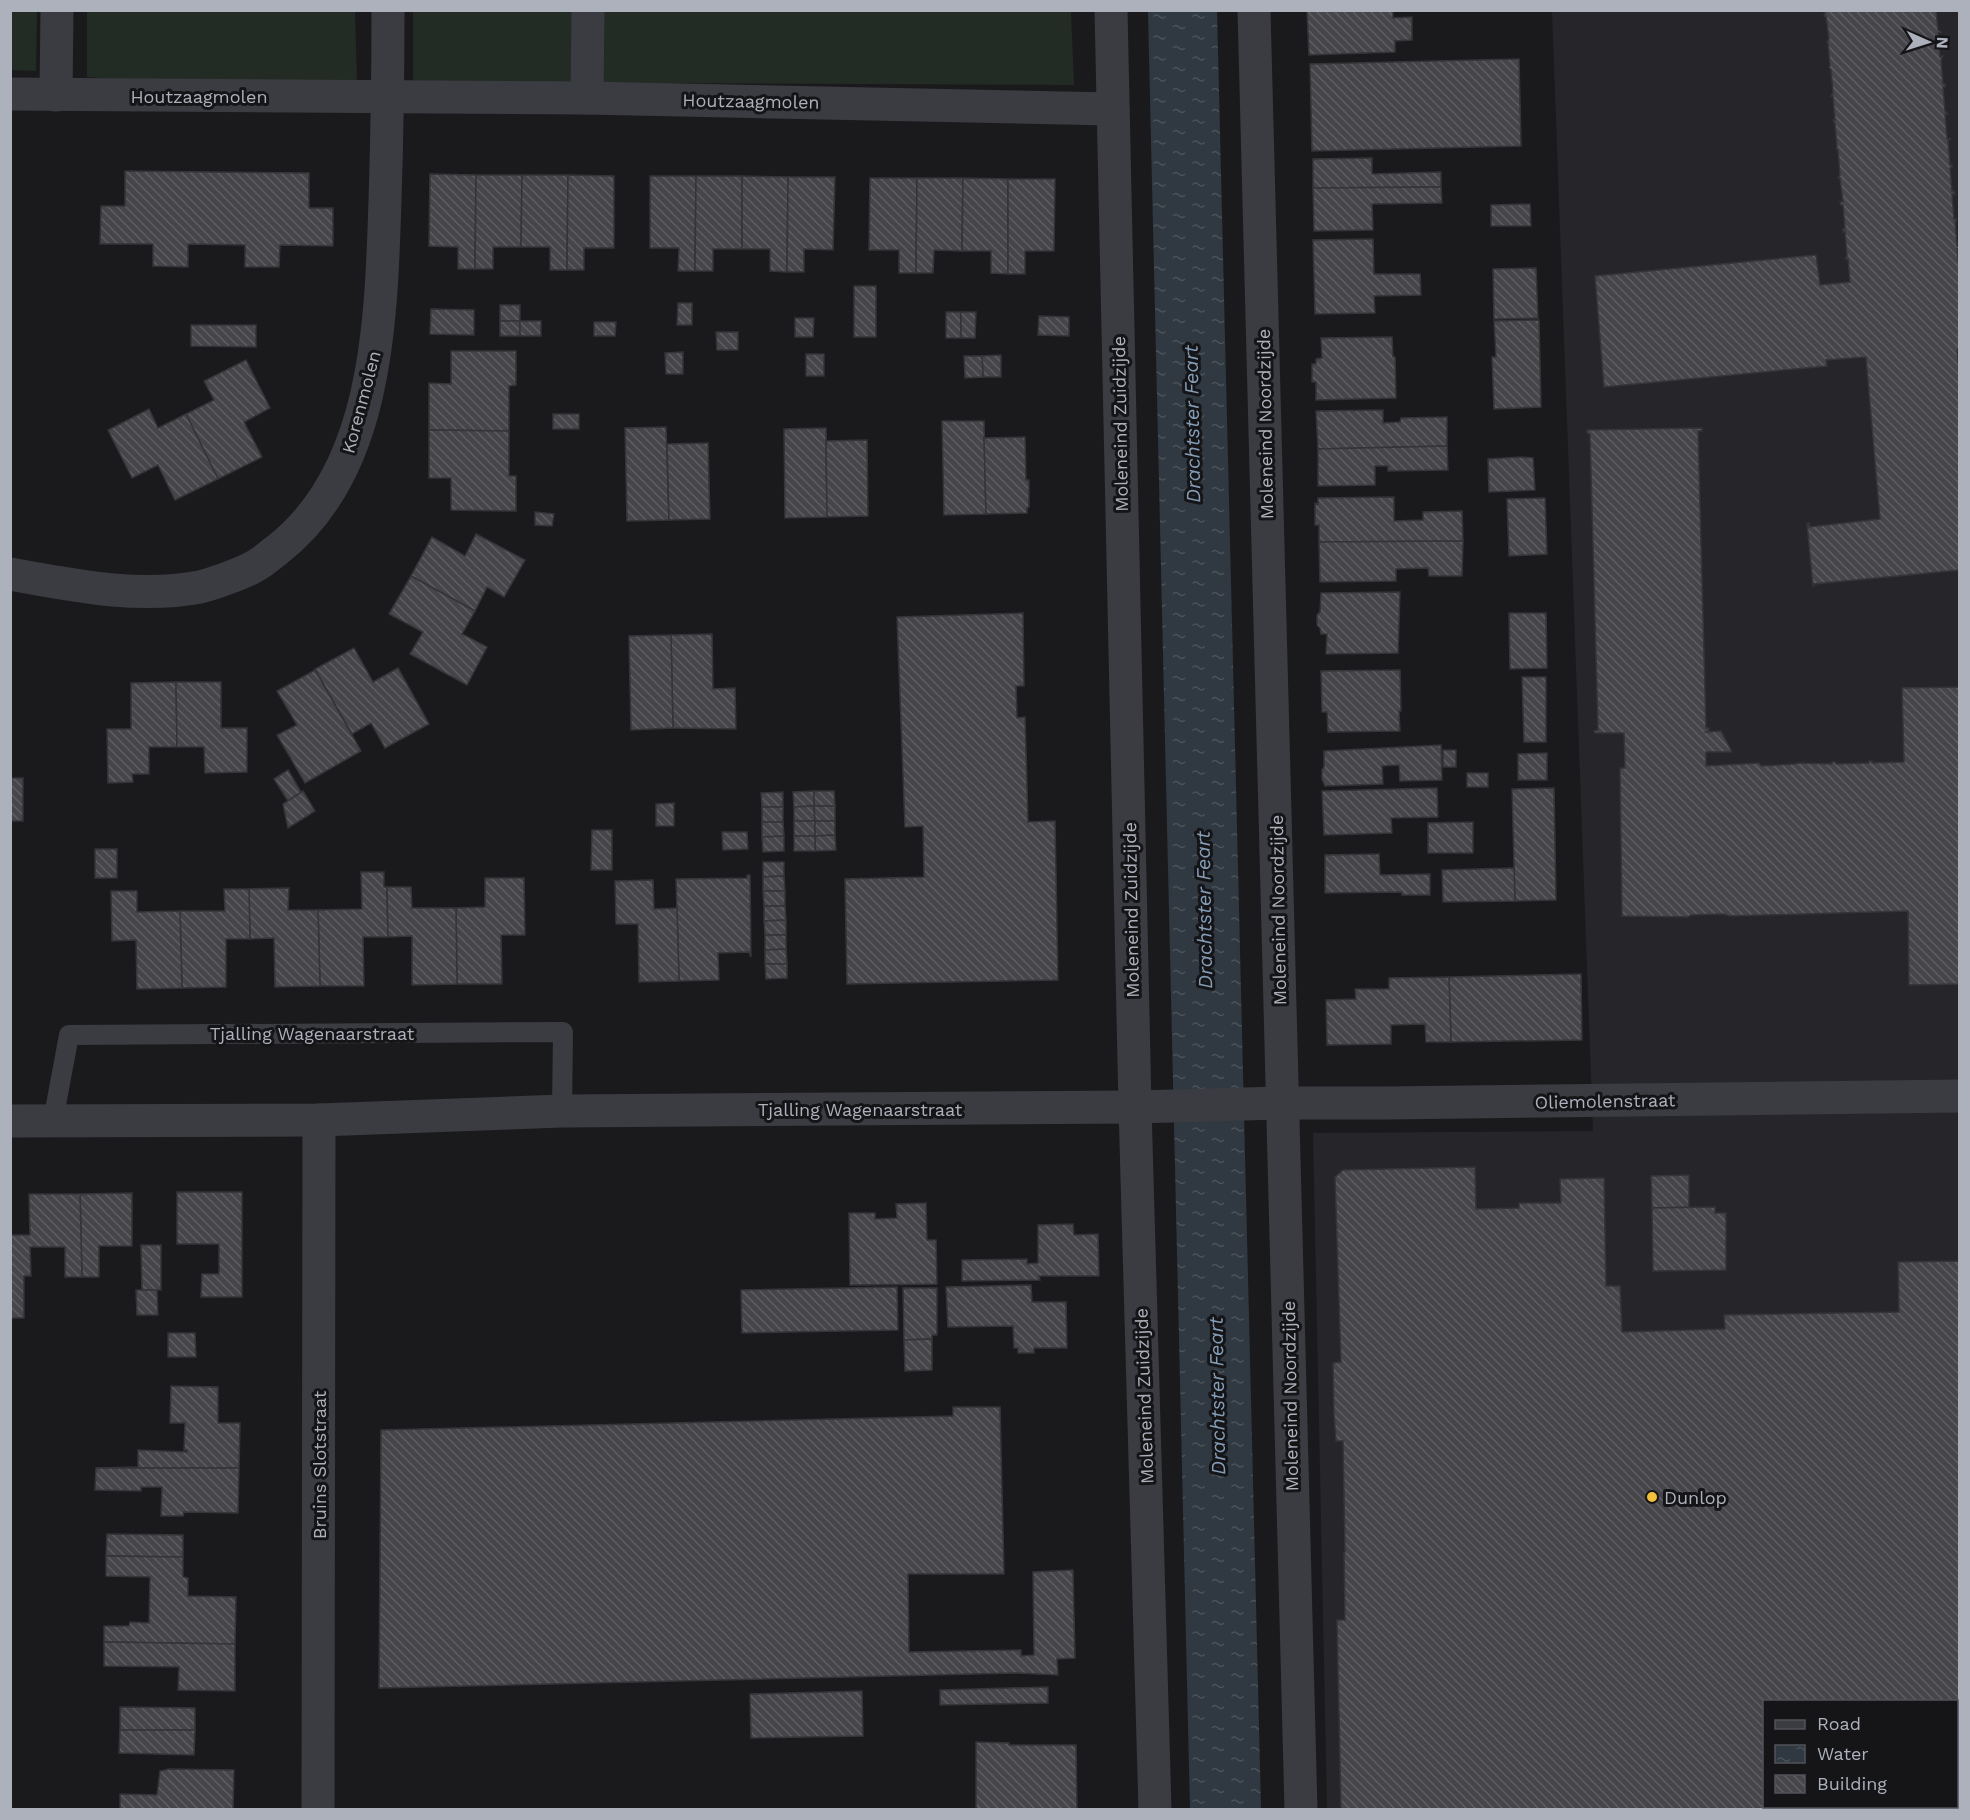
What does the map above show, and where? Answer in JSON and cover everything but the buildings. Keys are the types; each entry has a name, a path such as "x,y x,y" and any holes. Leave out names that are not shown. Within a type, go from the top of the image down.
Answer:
{"street":[{"path":"56,95 57,10"},
{"path":"388,10 388,97"},
{"path":"587,98 588,10"},
{"name":"Moleneind Zuidzijde","path":"1111,10 1146,1106 1155,1809"},
{"name":"Moleneind Noordzijde","path":"1254,10 1301,1809"},
{"name":"Houtzaagmolen","path":"10,94 587,98 1113,109"},
{"name":"Korenmolen","path":"10,574 74,586 153,593 202,586 254,567 292,538 319,506 344,464 359,420 376,349 382,270 388,97"},
{"name":"Oliemolenstraat","path":"1250,1103 1959,1096"},
{"name":"Tjalling Wagenaarstraat","path":"10,1121 319,1120 562,1111 1250,1103"},
{"name":"Bruins Slotstraat","path":"318,1809 319,1120"}],"lane":[{"name":"Tjalling Wagenaarstraat","path":"53,1121 69,1035 563,1032 562,1111"}],"shaded area":[{"path":"11,10 37,11 36,71 11,70"},
{"path":"87,11 355,11 357,82 150,82 87,77"},
{"path":"413,11 1071,11 1074,85 413,82"},
{"path":"1552,11 1959,11 1959,1809 1327,1809 1313,1133 1593,1131"}],"water":[{"name":"Drachtster Feart","path":"1148,11 1217,11 1261,1809 1190,1809"}],"place":[{"name":"Dunlop","path":"1652,1497"}]}
